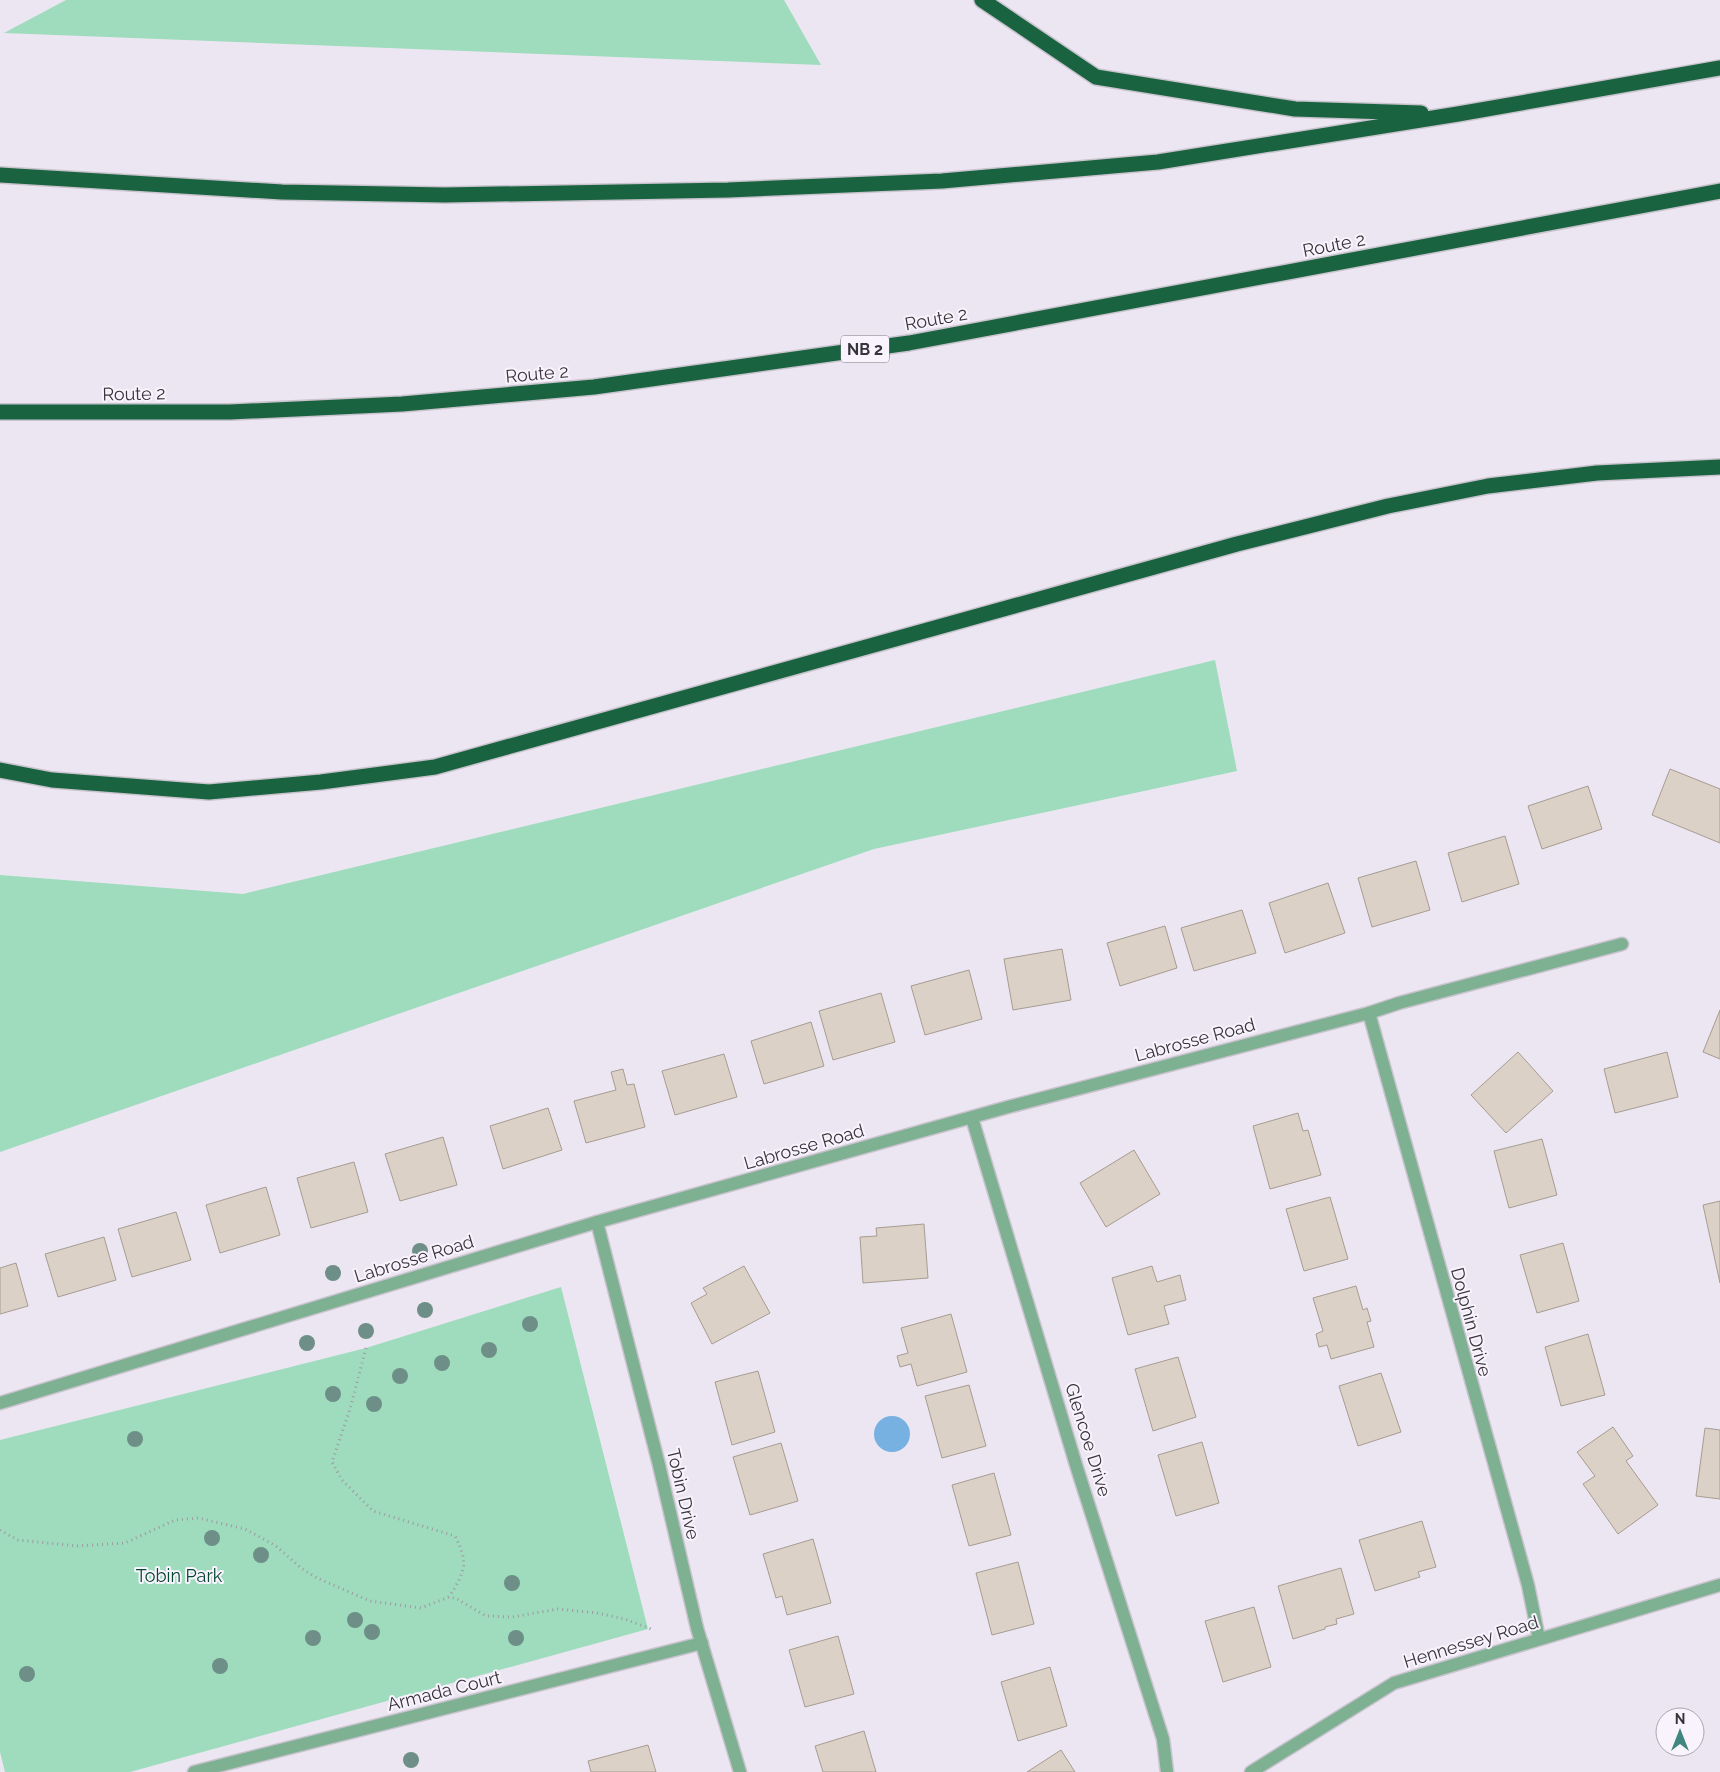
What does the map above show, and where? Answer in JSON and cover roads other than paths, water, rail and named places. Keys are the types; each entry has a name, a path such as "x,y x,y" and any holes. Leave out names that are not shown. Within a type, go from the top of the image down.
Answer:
{"highway":[{"path":"982,0 1096,76 1295,109 1458,114"},
{"path":"0,175 282,192 446,195 728,190 942,181 1158,162 1458,114 1720,68"},
{"name":"Route 2","path":"0,412 240,411 402,404 594,388 909,343 1720,191"},
{"path":"0,770 52,780 209,792 321,782 435,767 1228,546 1388,506 1488,486 1597,473 1720,466"}],"street":[{"name":"Labrosse Road","path":"0,1403 597,1222 1008,1107 1369,1013 1399,1002 1622,944"},
{"name":"Dolphin Drive","path":"1369,1013 1528,1585 1539,1640"},
{"name":"Glencoe Drive","path":"972,1118 1076,1465 1163,1739 1167,1772"},
{"name":"Tobin Drive","path":"597,1222 702,1643 740,1772"},
{"name":"Hennessey Road","path":"1251,1772 1394,1683 1720,1585"},
{"name":"Armada Court","path":"194,1772 702,1643"}],"water":[{"path":"892,1416 899,1417 905,1421 909,1427 909,1441 905,1447 899,1451 892,1452 885,1451 879,1447 875,1441 874,1434 875,1427 879,1421 885,1417"}],"park label":[{"name":"Tobin Park","path":"179,1576"}]}
